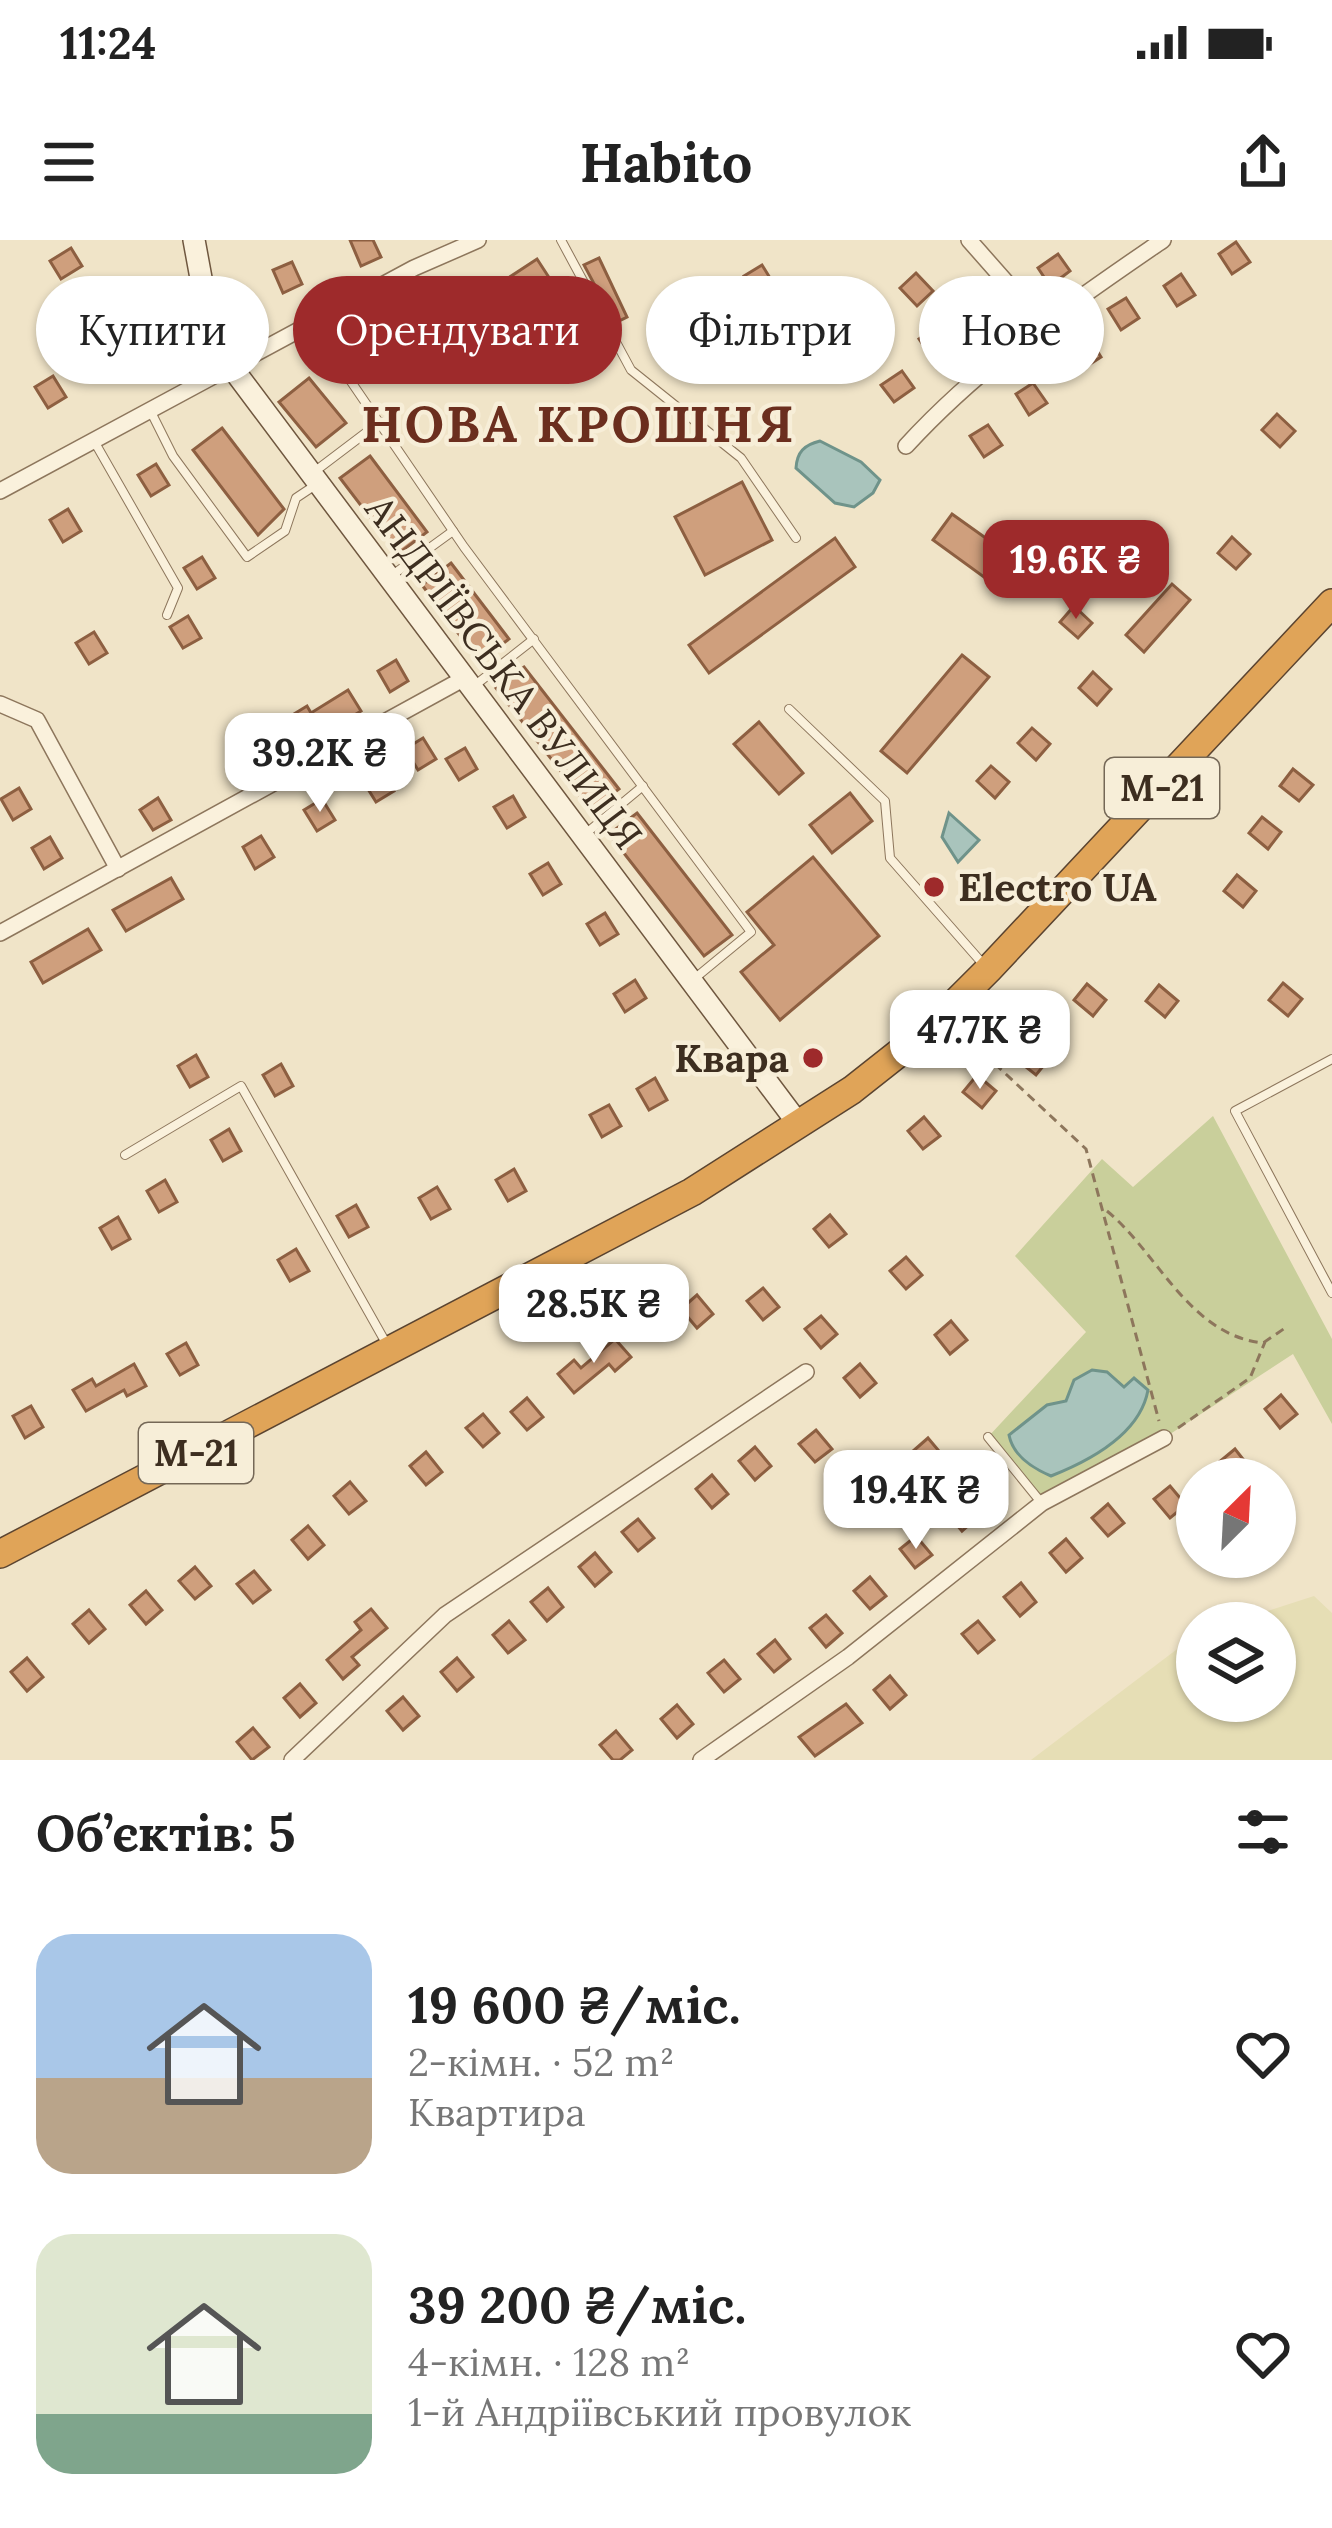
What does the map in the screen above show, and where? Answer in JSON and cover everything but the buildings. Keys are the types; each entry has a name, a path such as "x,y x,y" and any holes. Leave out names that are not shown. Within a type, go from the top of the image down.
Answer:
{"highway":[{"name":"М-21","path":"0,1554 692,1192 800,1126 943,1015 1332,603"}],"street":[{"name":"АНДРІЇВСЬКА ВУЛИЦЯ","path":"194,240 200,276"},
{"path":"269,345 478,240"},
{"path":"969,240 1001,276"},
{"path":"1104,280 1163,240"},
{"path":"0,490 195,384"},
{"name":"АНДРІЇВСЬКА ВУЛИЦЯ","path":"244,384 800,1126"},
{"path":"906,446 964,384"},
{"path":"0,933 467,684"},
{"path":"0,704 38,720 118,869"},
{"path":"292,1760 445,1615 806,1372"},
{"path":"701,1760 848,1657 1042,1503 1164,1438"}],"lane":[{"path":"561,240 631,370 741,458 796,538"},
{"path":"353,384 453,531 751,932 691,981"},
{"path":"150,409 173,456 248,557 285,531 296,498 380,422"},
{"path":"93,440 178,588 167,614"},
{"path":"388,578 453,531"},
{"path":"467,684 534,639"},
{"path":"789,709 885,801 890,858 988,970"},
{"path":"582,837 643,786"},
{"path":"1332,1059 1235,1111 1332,1293"},
{"path":"125,1155 241,1086 391,1350"},
{"path":"988,1437 1042,1503"}],"path":[{"path":"943,1015 1086,1149 1164,1438 1250,1378 1265,1342 1288,1326"},
{"path":"1106,1210 1140,1239 1153,1268 1190,1304 1246,1341 1265,1342"}],"shaded area":[{"path":"1314,1596 1332,1613 1332,1760 1031,1760 1176,1650 1176,1722 1296,1722 1295,1602"}],"green space":[{"path":"1213,1116 1332,1339 1332,1424 1293,1354 1164,1438 1042,1503 988,1437 1086,1332 1015,1256 1102,1159 1133,1187"}],"water":[{"path":"820,441 861,462 880,480 873,493 854,507 835,503 796,468 802,450"},
{"path":"949,813 979,840 958,862 942,837"},
{"path":"1092,1370 1107,1372 1124,1387 1134,1378 1148,1390 1143,1406 1111,1444 1051,1476 1024,1460 1009,1435 1047,1405 1066,1401 1074,1380"}],"place":[{"name":"Electro UA","path":"934,887"},
{"name":"Квара","path":"813,1058"}],"district":[{"name":"НОВА КРОШНЯ","path":"579,424"}]}
